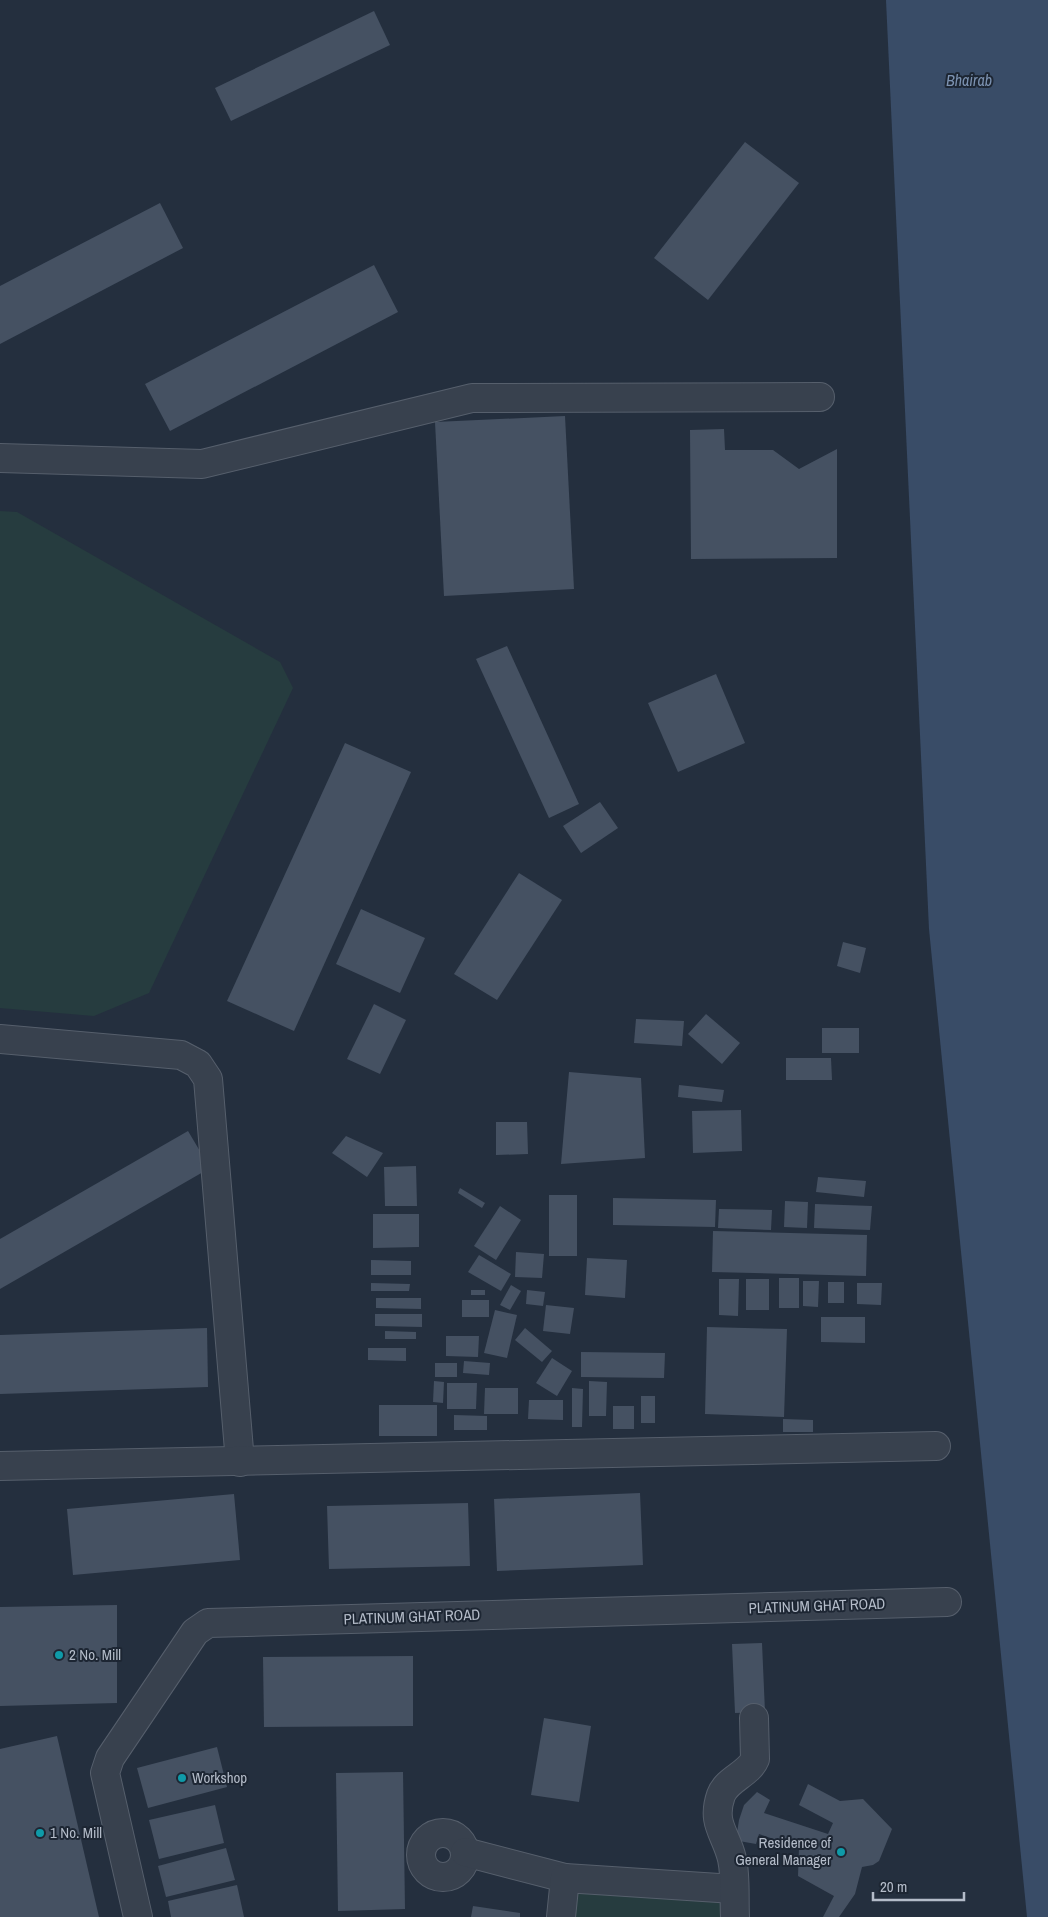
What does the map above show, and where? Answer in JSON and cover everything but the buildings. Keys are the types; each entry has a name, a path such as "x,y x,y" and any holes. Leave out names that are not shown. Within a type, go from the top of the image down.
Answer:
{"street":[{"path":"0,458 202,464 472,398 820,396"},
{"path":"0,1039 181,1055 198,1064 208,1079 240,1462"},
{"path":"0,1466 936,1446"},
{"name":"PLATINUM GHAT ROAD","path":"138,1917 105,1773 110,1758 195,1632 208,1624 947,1602"},
{"path":"735,1917 732,1859 717,1819 717,1810 722,1794 728,1784 753,1765 755,1759 754,1718"},
{"path":"465,1852 565,1878 734,1889"},
{"path":"561,1917 565,1878"}],"green space":[{"path":"0,511 17,512 280,662 293,688 149,993 94,1016 0,1008"},
{"path":"573,1891 723,1900 724,1917 570,1917"}],"water":[{"name":"Bhairab","path":"886,0 1048,0 1048,1917 1027,1917 929,929"}],"place":[{"name":"2 No. Mill","path":"59,1655"},
{"name":"Workshop","path":"182,1778"},
{"name":"1 No. Mill","path":"40,1833"},
{"name":"Residence of General Manager","path":"841,1852"}]}
